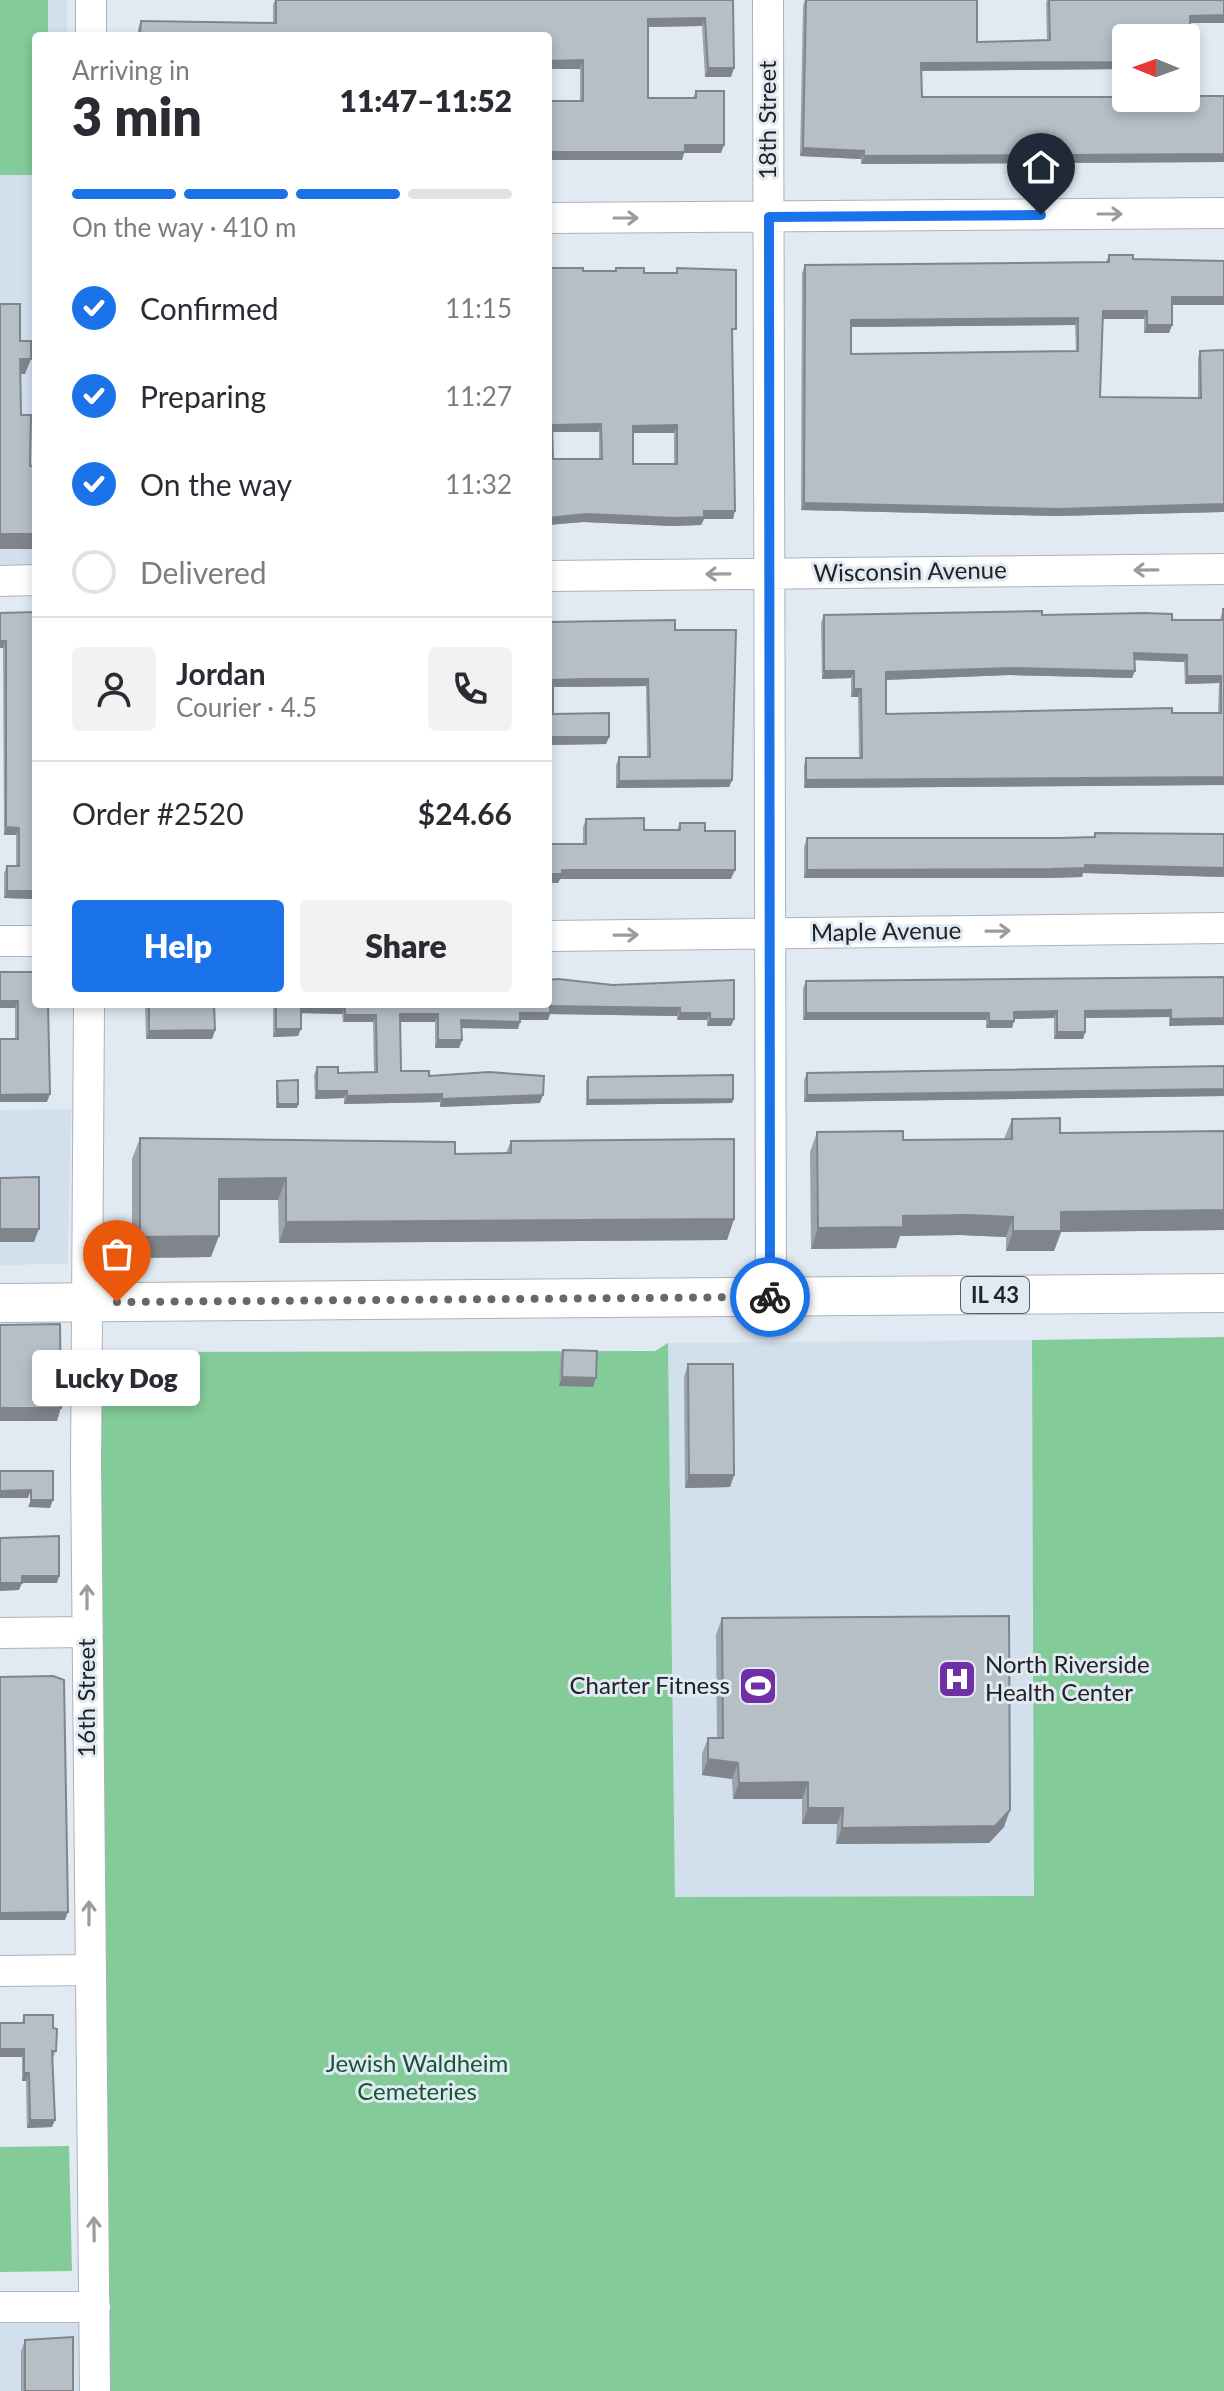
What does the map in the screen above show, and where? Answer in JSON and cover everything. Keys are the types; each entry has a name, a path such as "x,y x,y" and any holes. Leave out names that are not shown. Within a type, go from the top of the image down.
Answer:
{"main road":[{"name":"IL 43","path":"0,1303 1224,1293"}],"street":[{"path":"91,0 91,32"},
{"name":"18th Street","path":"768,0 771,1297"},
{"path":"552,218 1224,213"},
{"name":"Wisconsin Avenue","path":"552,576 1224,569"},
{"path":"0,581 32,580"},
{"name":"Maple Avenue","path":"552,936 1224,928"},
{"path":"0,941 32,941"},
{"name":"16th Street","path":"89,1008 87,1632 95,2391"},
{"path":"0,1633 87,1632"},
{"path":"0,1971 89,1970"},
{"path":"0,2307 95,2307"}],"shaded area":[{"path":"0,0 67,0 67,32 32,32 32,578 0,578"},
{"path":"71,1109 68,1264 0,1265 0,1110"},
{"path":"1032,1340 1035,1896 675,1897 668,1343"},
{"path":"106,2321 106,2391 0,2391 0,2322"}],"green space":[{"path":"0,0 48,0 48,32 32,32 32,175 0,175"},
{"name":"Jewish Waldheim Cemeteries","path":"1224,1337 1224,2391 106,2391 98,1352 655,1351 668,1343 675,1897 1034,1896 1032,1340"},
{"path":"69,2146 72,2271 0,2272 0,2147"}],"building":[{"path":"276,0 733,0 734,68 708,68 705,18 648,19 648,98 696,98 696,91 724,91 724,145 685,145 685,152 552,152 552,101 583,101 583,60 552,61 552,32 140,32 141,21 276,23"},
{"path":"806,0 977,0 977,42 1050,40 1049,0 1224,0 1224,15 1190,16 1190,24 1112,24 1112,62 921,63 922,97 1112,97 1112,112 1200,112 1200,96 1224,96 1224,154 864,156 864,151 803,148"},
{"path":"1109,255 1133,255 1133,259 1224,261 1224,297 1172,297 1172,325 1147,325 1147,311 1103,311 1100,397 1201,398 1200,351 1224,350 1224,504 1058,509 804,503 805,265 1109,262","holes":["1078,318 1078,351 851,354 851,320"]},
{"path":"552,268 616,271 616,268 644,268 644,273 677,273 677,268 736,270 736,329 732,329 735,511 704,511 704,517 675,518 586,514 552,518 552,425","holes":["601,424 602,459 553,459 552,425","677,425 677,464 633,464 633,426"]},
{"path":"0,304 20,304 20,341 31,341 31,359 20,359 21,415 31,415 32,534 0,534"},
{"path":"1224,609 1224,777 806,780 806,758 862,758 861,689 854,689 854,671 824,671 824,615 1042,611 1042,615 1145,613 1172,614 1172,620 1223,620","holes":["1134,653 1187,655 1187,676 1221,676 1221,713 1172,713 1172,708 886,714 886,672 1012,668 1135,671"]},
{"path":"32,612 32,891 7,891 7,866 19,866 19,828 6,827 6,641 0,641 0,613"},
{"path":"675,620 675,630 736,630 732,780 619,781 619,757 650,757 648,679 553,680 553,714 609,713 609,737 552,737 552,622"},
{"path":"644,818 644,830 680,830 680,823 705,823 705,831 735,831 735,870 562,870 562,874 552,874 552,844 586,844 586,819"},
{"path":"1095,833 1224,834 1224,868 1085,865 1085,868 1050,869 807,870 807,838 1059,838 1095,837"},
{"path":"0,972 32,972 32,1008 48,1008 50,1094 0,1095 0,1039 18,1039 18,1001 0,1001"},
{"path":"1224,977 1224,1018 1171,1019 1171,1010 1085,1011 1085,1032 1057,1032 1057,1011 1014,1012 1014,1021 989,1021 989,1013 806,1013 806,981"},
{"path":"552,980 613,985 734,980 734,1019 710,1019 710,1013 680,1013 680,1008 552,1006"},
{"path":"149,1008 214,1008 215,1030 149,1031"},
{"path":"276,1008 301,1008 301,1029 276,1029"},
{"path":"345,1008 550,1008 550,1013 520,1013 520,1022 461,1020 462,1040 438,1040 438,1014 400,1014 401,1071 429,1071 429,1076 489,1072 544,1076 543,1095 442,1099 442,1094 347,1096 347,1091 317,1091 317,1067 338,1067 338,1073 377,1072 376,1015 345,1015"},
{"path":"1224,1066 1224,1089 807,1095 807,1073"},
{"path":"733,1075 733,1099 588,1100 588,1077"},
{"path":"298,1080 298,1104 278,1104 277,1081"},
{"path":"1060,1118 1060,1133 1224,1131 1224,1210 1061,1212 1061,1231 1013,1231 1013,1217 967,1215 903,1216 903,1227 818,1228 817,1132 903,1131 903,1140 1012,1139 1012,1119"},
{"path":"140,1138 455,1142 455,1154 511,1153 511,1141 734,1139 734,1219 286,1222 286,1178 219,1179 219,1236 140,1237"},
{"path":"39,1177 39,1229 0,1229 0,1178"},
{"path":"60,1324 61,1408 0,1408 0,1325"},
{"path":"563,1350 597,1351 596,1378 562,1377"},
{"path":"688,1364 733,1364 734,1475 689,1475"},
{"path":"0,1471 53,1471 53,1500 31,1500 31,1490 0,1491"},
{"path":"59,1536 59,1576 22,1576 22,1583 0,1583 0,1538"},
{"path":"1009,1616 1010,1810 995,1826 842,1828 843,1808 808,1808 808,1782 739,1783 738,1763 708,1759 708,1738 723,1738 722,1618"},
{"path":"53,1676 64,1680 68,1912 0,1913 0,1677"},
{"path":"24,2015 53,2015 53,2028 57,2029 56,2051 52,2051 55,2120 30,2120 29,2073 24,2073 24,2049 0,2049 0,2023 24,2023"},
{"path":"73,2337 73,2391 25,2391 25,2340"}],"way so far":[{"path":"117,1302 770,1297"}],"place":[{"name":"Lucky Dog","path":"117,1302"},
{"name":"North Riverside Health Center","path":"957,1679"},
{"name":"Charter Fitness","path":"758,1686"}],"route":[{"path":"770,1297 769,217 1041,215"}]}
